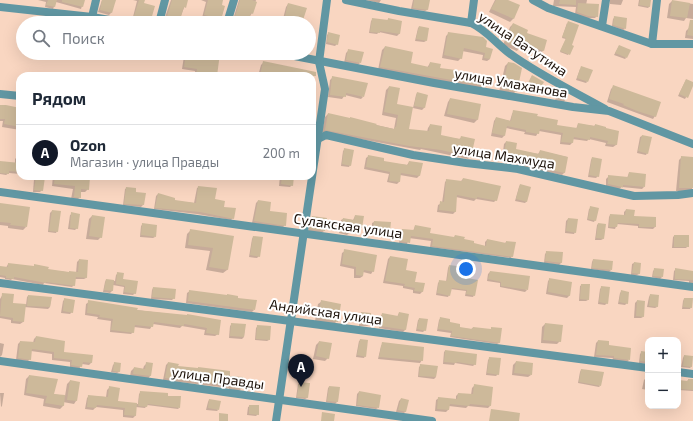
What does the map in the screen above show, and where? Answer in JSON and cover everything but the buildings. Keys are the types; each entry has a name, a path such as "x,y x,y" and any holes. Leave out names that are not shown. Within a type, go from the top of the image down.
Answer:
{"street":[{"path":"92,16 96,0"},
{"path":"161,16 165,0"},
{"path":"229,16 234,0"},
{"path":"316,133 325,89 320,62 327,0"},
{"name":"улица Ватутина","path":"346,0 399,11 471,23 479,26 509,53 539,73 609,111"},
{"path":"471,23 474,0"},
{"path":"533,0 548,4 652,44 693,44"},
{"path":"602,26 606,0"},
{"path":"652,44 657,0"},
{"path":"0,7 83,16"},
{"name":"улица Умаханова","path":"311,60 574,107 609,111 693,144"},
{"path":"0,94 16,96"},
{"name":"улица Махмуда","path":"316,138 326,135 413,154 466,163 518,169 634,196 693,194"},
{"path":"276,421 304,233 310,180"},
{"name":"Сулакская улица","path":"0,192 693,287"},
{"name":"Андийская улица","path":"0,283 645,368"},
{"name":"улица Правды","path":"0,360 432,421"},
{"path":"681,372 693,374"}],"place":[{"name":"Ozon","path":"301,387"}]}
